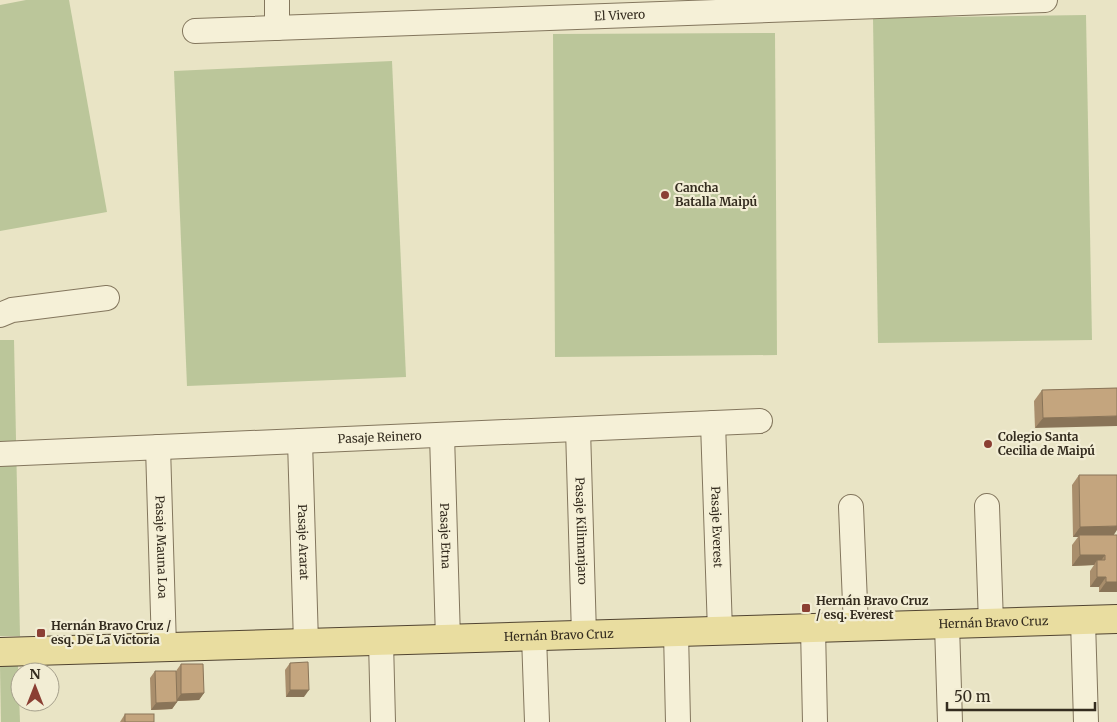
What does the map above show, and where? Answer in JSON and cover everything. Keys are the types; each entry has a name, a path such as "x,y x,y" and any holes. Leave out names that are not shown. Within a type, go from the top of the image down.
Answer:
{"main road":[{"name":"Hernán Bravo Cruz","path":"0,652 1117,619"}],"street":[{"path":"277,0 277,28"},
{"name":"El Vivero","path":"195,31 1045,0"},
{"path":"0,315 12,310 107,298"},
{"name":"Pasaje Reinero","path":"0,454 760,421"},
{"name":"Pasaje Everest","path":"713,423 720,631"},
{"name":"Pasaje Kilimanjaro","path":"578,429 584,635"},
{"name":"Pasaje Etna","path":"442,435 448,639"},
{"name":"Pasaje Ararat","path":"300,441 306,643"},
{"name":"Pasaje Mauna Loa","path":"158,447 164,647"},
{"path":"987,506 991,623"},
{"path":"851,507 856,627"},
{"path":"1083,621 1086,722"},
{"path":"947,624 950,722"},
{"path":"812,628 815,722"},
{"path":"676,632 678,722"},
{"path":"534,636 537,722"},
{"path":"381,641 383,722"}],"green space":[{"path":"26,0 69,0 107,212 0,231 0,5"},
{"path":"1086,15 1092,340 878,343 873,18"},
{"name":"Cancha Batalla Maipú","path":"775,33 777,355 555,357 553,34"},
{"path":"392,61 406,377 187,386 174,71"},
{"path":"0,340 14,340 20,636 0,636"},
{"path":"0,666 10,666 10,712 20,712 20,722 1,722"}],"building":[{"path":"1117,388 1117,416 1043,418 1042,390"},
{"path":"1079,475 1117,475 1117,526 1080,527"},
{"path":"1079,535 1117,535 1117,582 1106,582 1106,577 1097,577 1097,560 1105,560 1105,555 1080,555"},
{"path":"308,662 309,690 290,690 290,663"},
{"path":"181,664 203,664 204,693 181,694"},
{"path":"155,671 176,671 177,702 156,703"},
{"path":"125,714 154,714 154,722 125,722"}],"place":[{"name":"Cancha Batalla Maipú","path":"665,195"},
{"name":"Colegio Santa Cecilia de Maipú","path":"988,444"},
{"name":"Hernán Bravo Cruz / esq. Everest","path":"806,608"},
{"name":"Hernán Bravo Cruz / esq. De La Victoria","path":"41,633"}]}
